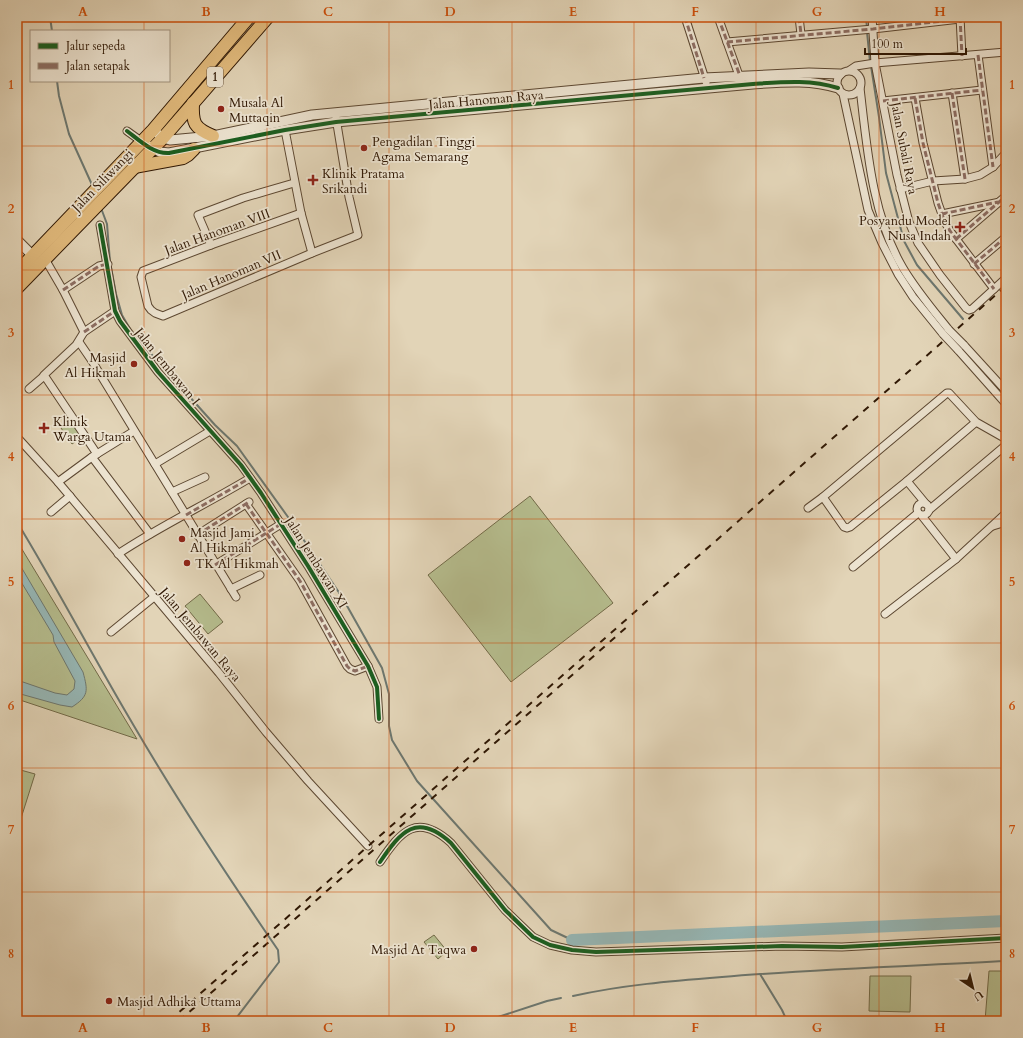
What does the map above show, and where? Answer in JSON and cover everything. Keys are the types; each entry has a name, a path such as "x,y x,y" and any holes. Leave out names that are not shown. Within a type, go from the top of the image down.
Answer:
{"highway":[{"name":"Jalan Siliwangi","path":"17,272 153,130 249,17"},
{"name":"Jalan Siliwangi","path":"17,288 163,138 268,17"},
{"path":"193,103 192,117 194,122 202,132 213,136"},
{"path":"134,167 184,158 194,149"}],"street":[{"path":"685,17 708,88"},
{"path":"718,17 741,80"},
{"path":"798,17 801,34"},
{"name":"Jalan Subali Raya","path":"872,17 868,29 869,64 883,101 908,222 918,243 940,275 966,308 969,310 972,309 994,288"},
{"path":"727,42 868,29 960,18 962,56"},
{"path":"1006,52 856,66 840,74 837,81 853,132 868,210 898,274 913,297 1006,391"},
{"path":"978,55 993,167"},
{"path":"869,64 859,70 861,80 860,88 878,210 889,239 903,268 946,332"},
{"path":"850,70 856,72 860,76"},
{"name":"Jalan Hanoman Raya","path":"163,138 170,140 213,136 312,115 336,118 708,88 741,80 809,73 840,74"},
{"name":"Jalan Hanoman Raya","path":"141,142 152,149 165,153 194,149 336,118 704,78 807,81 829,85 841,91"},
{"path":"841,91 851,95 855,94 860,88"},
{"path":"883,101 982,90"},
{"path":"952,93 965,179"},
{"path":"915,98 923,143 938,203 950,230 974,264 994,288 1006,278"},
{"name":"Jalan Hanoman VII","path":"160,316 312,253 358,236 349,197 336,118"},
{"path":"853,132 865,129"},
{"path":"153,130 163,138"},
{"path":"285,130 294,184 312,253"},
{"path":"127,131 141,142"},
{"path":"900,189 933,181 965,179 980,175 993,167 1006,153"},
{"path":"211,245 198,216 199,214 243,198 294,184"},
{"path":"942,214 1003,199"},
{"path":"956,239 1003,199"},
{"name":"Jalan Hanoman VIII","path":"160,316 148,306 141,277 142,273 146,270 301,213"},
{"name":"Jalan Jembawan I","path":"100,225 115,311 124,328 158,372 210,431"},
{"path":"974,264 1006,237"},
{"path":"17,240 33,256"},
{"path":"45,260 63,290 84,332"},
{"path":"63,290 99,266 108,264"},
{"path":"29,389 79,342 84,332 115,311"},
{"path":"79,342 236,597"},
{"path":"961,347 1006,404"},
{"path":"44,375 95,456 150,534"},
{"path":"808,508 823,497 945,393 949,393 976,422 1006,439"},
{"path":"823,497 844,527 850,527 976,422"},
{"path":"58,482 134,430"},
{"path":"155,464 210,431"},
{"name":"Jalan Jembawan XI","path":"210,431 241,464 308,566 368,666 377,687 379,719"},
{"name":"Jalan Jembawan Raya","path":"17,437 70,496 271,737 368,846"},
{"path":"853,567 920,514 926,514 927,507 1006,445"},
{"path":"172,492 205,477"},
{"path":"118,554 150,534 250,478"},
{"path":"907,481 927,507"},
{"path":"51,512 70,496"},
{"path":"197,535 247,503 300,582 347,666 350,670 355,671 368,666"},
{"path":"927,507 921,504 917,506 920,514 956,559"},
{"path":"885,614 956,559 1006,513"},
{"path":"991,527 1006,522"},
{"path":"215,565 281,524"},
{"path":"231,589 260,574"},
{"path":"111,632 154,597"},
{"path":"380,862 389,848 405,832 422,826 431,829 451,843 505,910 533,937 550,945 572,950 596,952 782,946 842,947 1006,938"}],"green space":[{"path":"72,421 82,437 72,444 61,428"},
{"path":"530,496 613,603 511,682 428,575"},
{"path":"17,541 137,739 17,699"},
{"path":"200,594 223,622 208,634 185,606"},
{"path":"17,769 35,774 17,831"},
{"path":"434,935 447,951 438,959 424,942"},
{"path":"989,971 1006,971 1006,1021 985,1021"},
{"path":"870,976 911,976 910,1012 869,1011"}],"water":[{"path":"17,560 83,672 86,692 82,700 72,707 17,693 17,682 20,681 55,693 67,695 74,689 75,681 54,642 53,635 17,575"}],"waterway":[{"path":"50,17 52,30"},
{"path":"866,17 867,28"},
{"path":"867,32 870,62"},
{"path":"871,66 886,173 904,241 917,265 963,319"},
{"path":"57,82 59,96 69,134 93,187"},
{"path":"101,208 107,224 110,262 116,294 122,315 130,329"},
{"path":"135,336 215,425 237,446 293,524 342,597 382,668 389,694 389,726 392,740 417,781 551,930 572,940"},
{"path":"17,522 119,701 168,783 204,840 278,950 279,962 234,1021"},
{"path":"572,940 1006,921"},
{"path":"573,996 628,986 758,974 1006,961"},
{"path":"760,974 787,1021"},
{"path":"486,1021 547,1001 561,998"}],"railway":[{"path":"169,1021 1006,286"},
{"path":"179,1021 629,625"}],"marked path":[{"path":"685,17 704,78"},
{"path":"718,17 740,76"},
{"path":"799,17 801,34"},
{"path":"960,17 962,56"},
{"path":"727,42 873,29 960,19"},
{"path":"978,55 993,167"},
{"path":"883,101 982,90"},
{"path":"952,93 965,179"},
{"path":"915,98 923,143 938,203 944,220 950,231 994,289"},
{"path":"956,239 1006,196"},
{"path":"942,214 998,202"},
{"path":"974,264 1006,237"},
{"path":"63,290 99,266 108,264"},
{"path":"84,332 115,311 115,308"},
{"path":"186,515 250,478"},
{"path":"197,535 249,502"},
{"path":"246,504 300,581 347,666 355,671 368,666"},
{"path":"215,565 281,524"}],"cycle path":[{"path":"127,131 152,149 163,153 169,153 285,130 336,122 764,83 806,82 838,88"},
{"path":"100,225 115,311 120,321 158,372 241,465 261,493 308,566 368,666 377,687 379,719"},
{"path":"380,862 403,834 411,829 419,827 429,829 451,843 505,910 533,937 550,945 572,950 596,952 782,946 842,947 1006,938"}],"place":[{"name":"Musala Al Muttaqin","path":"221,109"},
{"name":"Pengadilan Tinggi Agama Semarang","path":"364,148"},
{"name":"Klinik Pratama Srikandi","path":"313,180"},
{"name":"Posyandu Model Nusa Indah","path":"960,227"},
{"name":"Masjid Al Hikmah","path":"134,364"},
{"name":"Klinik Warga Utama","path":"44,428"},
{"name":"Masjid Jami Al Hikmah","path":"182,539"},
{"name":"TK Al Hikmah","path":"187,563"},
{"name":"Masjid At Taqwa","path":"474,949"},
{"name":"Masjid Adhika Uttama","path":"109,1001"}]}
